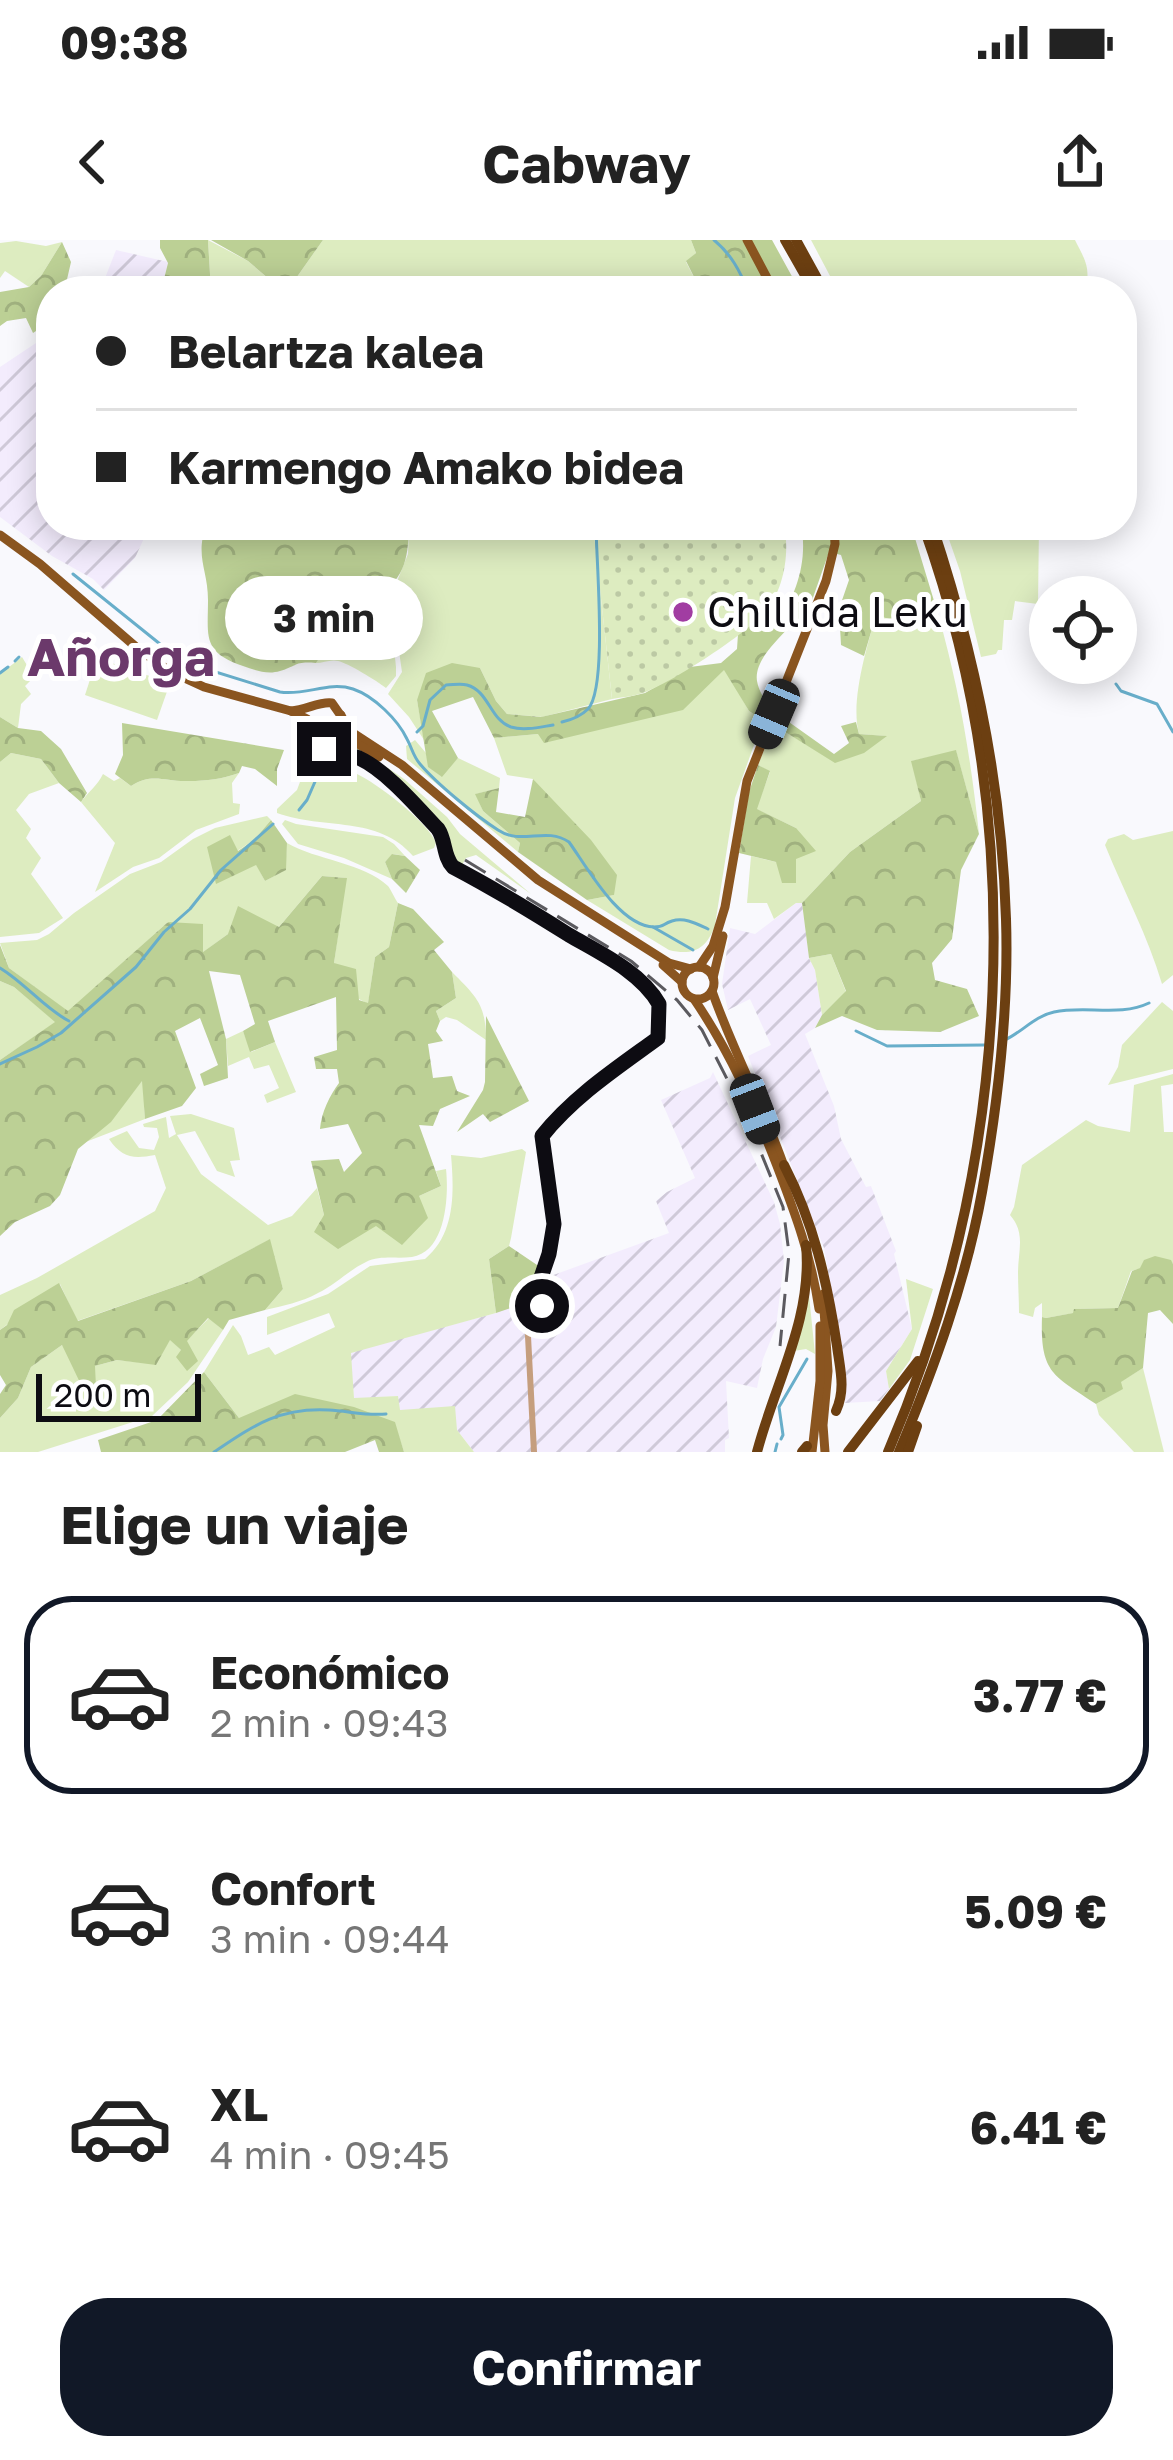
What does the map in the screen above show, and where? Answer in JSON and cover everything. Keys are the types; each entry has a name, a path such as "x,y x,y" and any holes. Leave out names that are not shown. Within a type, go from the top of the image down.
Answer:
{"highway":[{"path":"785,240 805,276"},
{"path":"796,240 816,276"},
{"path":"928,540 956,635 980,761 999,990"},
{"path":"898,1452 926,1388 982,1194 1006,921 990,760 964,633 936,540"},
{"path":"888,1452 930,1344 991,1094"},
{"path":"784,1165 806,1210 825,1273 842,1383 836,1411"},
{"path":"757,1452 800,1319 807,1287 806,1245"},
{"path":"848,1452 930,1344"},
{"path":"908,1452 926,1388"}],"main road":[{"path":"746,240 766,276"},
{"path":"0,536 169,671 204,687 291,711 326,736 350,739 408,777 544,890 669,969 682,982 723,1042 755,1109 806,1245 820,1323 820,1381 807,1450"},
{"path":"682,982 713,946 725,907 747,781 826,581 835,540"},
{"path":"291,711 332,703 353,733 402,765 550,889 669,963 707,970 713,978"},
{"path":"313,726 310,716 315,706"},
{"path":"326,736 340,723 341,715"},
{"path":"725,907 712,991 811,1241 823,1296 828,1371 825,1452"},
{"path":"694,999 703,999 712,991"}],"street":[{"path":"326,736 326,752 362,759 438,829 453,867 617,964 659,1004 658,1038 597,1082 542,1136 554,1224 535,1295"},
{"path":"526,1318 542,1310 535,1295 519,1302 526,1318 534,1452"}],"shaded area":[{"path":"116,250 168,262 165,276 106,276"},
{"path":"36,343 36,540 143,540 135,558 104,590 0,517 0,367"},
{"path":"802,903 822,1015 805,1034 834,1106 841,1139 866,1187 871,1186 896,1251 912,1329 886,1371 889,1389 880,1401 845,1403 846,1377 824,1248 748,1056 771,1045 750,999 728,1010 722,984 730,928 755,934"},
{"path":"713,1072 774,1202 784,1261 776,1327 757,1388 726,1381 729,1438 725,1452 474,1452 457,1430 399,1410 397,1396 354,1399 350,1352 496,1313 533,1287 540,1267 548,1277 669,1233 656,1201 695,1178 661,1100 710,1078"}],"green space":[{"path":"160,240 208,240 210,276 165,276 168,263"},
{"path":"208,240 266,276 210,276"},
{"path":"211,240 323,240 298,276 266,276"},
{"path":"323,240 691,240 696,253 686,262 693,276 298,276"},
{"path":"691,240 772,240 792,276 694,276 686,261 696,253"},
{"path":"811,240 1075,240 1088,276 830,276"},
{"path":"62,242 29,287 5,271 0,278 0,243 46,246"},
{"path":"62,242 71,262 68,276 41,276"},
{"path":"36,281 36,331 26,318 0,326 0,292 29,287"},
{"path":"203,540 408,540 398,577 373,602 340,593 316,663 270,672 230,661 214,649"},
{"path":"408,540 595,540 612,699 542,717 507,714 480,668 417,700 424,740 388,694 402,672 396,584"},
{"name":"Chillida Leku","path":"595,540 785,540 781,583 755,622 660,685 612,699"},
{"path":"802,540 916,540 938,614 902,623 876,615 864,656 841,645 839,609 849,580 841,555 829,552 803,626 788,628 759,666 757,681 766,706 763,720 749,711 724,670 683,710 544,743 538,734 494,738 473,697 432,711 458,758 442,777 428,767 417,700 426,673 452,663 480,668 507,714 541,717 645,693 690,667 721,663 737,649 738,634 762,617 777,622 799,576"},
{"path":"949,540 1039,540 1038,576 1029,576 1029,603 1015,601 1012,620 1004,620 1002,650 981,657"},
{"path":"388,590 396,676 386,688 343,662 316,663 340,592 373,602"},
{"path":"938,614 963,723 979,834 956,751 912,761 921,801 850,852 802,903 774,919 767,903 747,903 751,856 776,862 796,882 796,828 756,809 770,772 758,765 774,725 835,762 885,736 859,734 857,721 861,674 876,615 902,623"},
{"path":"22,657 34,677 25,686 31,694 21,704 18,728 0,717 0,674"},
{"path":"97,658 170,683 157,720 85,695"},
{"path":"725,669 749,711 763,720 735,798 715,925 703,945 678,952 587,900 614,895 533,779 507,775 494,738 538,734"},
{"path":"779,715 834,754 849,743 841,726 856,722 859,734 887,736 864,753 835,763 774,725"},
{"path":"0,717 18,728 41,731 61,749 87,793 81,802 41,759 11,753 0,762"},
{"path":"122,723 284,750 277,786 255,769 242,766 239,773 220,778 152,779 131,786 115,774 123,755"},
{"path":"329,736 346,739 404,779 531,894 476,855 462,865 451,860 441,829 416,801 364,758 327,748 324,743"},
{"path":"415,740 426,753 429,767 441,776 458,758 500,778 499,788 476,794 483,811 520,843 518,852 407,759 406,746"},
{"path":"956,750 979,834 961,870 952,939 932,963 935,980 967,989 979,1016 940,1032 877,1030 842,1016 815,1028 846,991 831,954 809,958 802,903 850,852 921,801 911,761"},
{"path":"11,753 41,759 59,783 29,794 16,810 31,829 26,838 41,858 31,874 63,918 39,933 0,937 0,762"},
{"path":"310,755 355,773 388,794 431,834 434,848 413,856 384,834 277,813 297,790"},
{"path":"758,765 770,771 757,809 796,828 816,851 796,859 796,883 782,883 776,862 739,853"},
{"path":"239,773 232,783 239,814 196,830 159,858 133,867 95,892 115,843 81,802 103,774 131,786 152,779 202,781"},
{"path":"533,779 617,875 614,895 587,900 518,852 520,843 483,811 475,794 499,788 496,812 525,817"},
{"path":"267,816 271,820 254,840 237,851 207,847 256,864 265,881 285,870 287,843 378,878 398,903 389,947 375,957 368,1004 359,999 334,963 346,878 322,876 279,927 228,934 202,953 168,922 68,1012 9,968 0,943 37,940 130,874 161,862 193,839 215,828"},
{"path":"271,820 287,843 286,870 265,881 256,865 216,884 207,847 230,835 238,851"},
{"path":"285,820 383,837 405,856 393,854 385,862 392,879 298,844 282,824"},
{"path":"1173,831 1173,975 1162,984 1105,845 1108,839 1124,834 1133,840"},
{"path":"392,854 405,856 420,870 406,893 392,879 385,862"},
{"path":"322,876 347,878 334,963 356,969 359,1000 368,1003 375,957 389,947 398,903 413,909 444,942 434,950 452,972 456,998 436,1011 440,1021 436,1031 443,1041 428,1044 433,1078 452,1076 457,1091 470,1096 440,1109 433,1126 419,1125 441,1186 419,1196 428,1218 402,1245 376,1226 338,1249 314,1232 324,1215 311,1161 339,1159 344,1172 362,1153 348,1124 320,1129 326,1104 339,1083 337,1069 316,1069 314,1057 337,1050 336,997 268,1021 275,1042 250,1052 243,1031 255,1024 240,975 209,971 226,1039 228,1078 204,1086 200,1074 218,1065 200,1018 175,1031 196,1088 182,1106 145,1119 142,1081 111,1122 78,1149 60,1195 50,1206 15,1222 0,1236 0,1060 55,1022 0,981 0,945 9,968 68,1011 168,922 203,924 203,952 228,934 238,906 279,927"},
{"path":"831,954 846,992 822,1015 809,958"},
{"path":"452,972 478,1002 486,1040 457,1020 446,1017 440,1021 436,1011 456,998"},
{"path":"0,981 56,1022 0,1060"},
{"path":"1162,1002 1173,1011 1173,1069 1108,1085 1122,1045"},
{"path":"486,1016 529,1101 490,1122 483,1114 457,1132 485,1082"},
{"path":"243,1031 251,1052 275,1042 296,1092 267,1103 264,1095 279,1088 269,1065 254,1069 249,1057 228,1066 226,1039"},
{"path":"1173,1074 1173,1084 1161,1086 1164,1132 1173,1132 1173,1264 1170,1260 1131,1271 1118,1308 1075,1309 1046,1318 1042,1317 1042,1303 1033,1317 1019,1313 1020,1235 1010,1215 1022,1165 1086,1120 1130,1132 1134,1085"},
{"path":"143,1079 145,1119 83,1143 111,1121"},
{"path":"191,1114 234,1128 240,1160 230,1161 235,1177 217,1171 195,1131 177,1135 201,1174 268,1225 292,1216 317,1188 324,1215 419,1196 441,1186 436,1171 446,1169 446,1207 438,1234 423,1253 371,1260 312,1296 265,1310 283,1289 269,1240 191,1281 77,1321 60,1284 0,1330 0,1295 155,1211 166,1188 155,1155 129,1156 109,1139 127,1131 139,1148 154,1150 157,1128 143,1124 166,1117 169,1138 176,1134 170,1116"},
{"path":"526,1152 509,1246 489,1259 496,1313 351,1353 354,1398 398,1396 400,1410 455,1406 457,1430 474,1452 404,1452 394,1422 239,1418 204,1372 233,1325 248,1355 269,1347 275,1355 335,1327 329,1313 267,1335 267,1317 328,1294 370,1266 425,1259 448,1224 451,1155 481,1158"},
{"path":"270,1239 283,1289 265,1310 229,1320 223,1330 208,1318 187,1341 198,1361 187,1371 176,1357 181,1350 170,1340 156,1365 117,1360 95,1366 96,1387 85,1393 62,1345 31,1367 18,1398 0,1418 0,1394 6,1385 0,1375 0,1330 14,1310 59,1283 78,1321 191,1281"},
{"path":"509,1246 540,1267 533,1287 516,1296 511,1308 496,1313 489,1259"},
{"path":"1155,1256 1173,1264 1173,1324 1160,1310 1148,1313 1143,1368 1121,1382 1123,1389 1096,1404 1052,1371 1044,1350 1042,1317 1073,1313 1074,1309 1118,1308 1132,1271"},
{"path":"906,1279 933,1289 910,1360 889,1389 886,1371 912,1329"},
{"path":"809,1295 815,1354 806,1349 794,1351"},
{"path":"209,1318 223,1330 188,1382 152,1416 38,1452 0,1452 0,1418 18,1398 31,1367 62,1345 95,1366 117,1360 156,1364 170,1339 181,1350 187,1370 186,1341"},
{"path":"1143,1368 1164,1452 1134,1452 1099,1415 1096,1404 1122,1389 1120,1382"},
{"path":"204,1372 239,1418 295,1394 395,1422 404,1452 379,1452 375,1440 345,1452 101,1452 98,1440 157,1420"}],"waterway":[{"path":"714,240 740,276"},
{"path":"562,722 588,709 598,676 597,540"},
{"path":"73,574 190,664 280,692 335,687 361,692 391,717 427,772 489,824 507,834 551,836 569,842 605,894 641,924 658,927 682,920 708,929"},
{"path":"15,661 19,657"},
{"path":"0,673 8,667"},
{"path":"417,732 430,700 446,685 456,684 474,688 511,727 553,725"},
{"path":"1116,684 1121,691 1157,704 1173,732"},
{"path":"299,810 321,768"},
{"path":"0,1064 61,1033 136,967 221,870 273,824"},
{"path":"653,927 693,950"},
{"path":"0,968 69,1021"},
{"path":"1005,1040 1054,1012 1126,1009 1149,1003"},
{"path":"856,1031 887,1046 984,1045"},
{"path":"781,1439 779,1407 807,1359"},
{"path":"214,1452 281,1415 311,1410 386,1414"},
{"path":"775,1452 777,1444"}],"railway":[{"path":"465,860 631,961 677,1000 702,1030 746,1116 783,1207 789,1253 780,1346"}],"place":[{"name":"Chillida Leku","path":"683,612"}],"district":[{"name":"Añorga","path":"121,657"}],"route":[{"path":"324,749 362,759 400,790 438,829 453,867 617,964 659,1004 658,1038 597,1082 542,1136 554,1224 535,1295 542,1306"}]}
